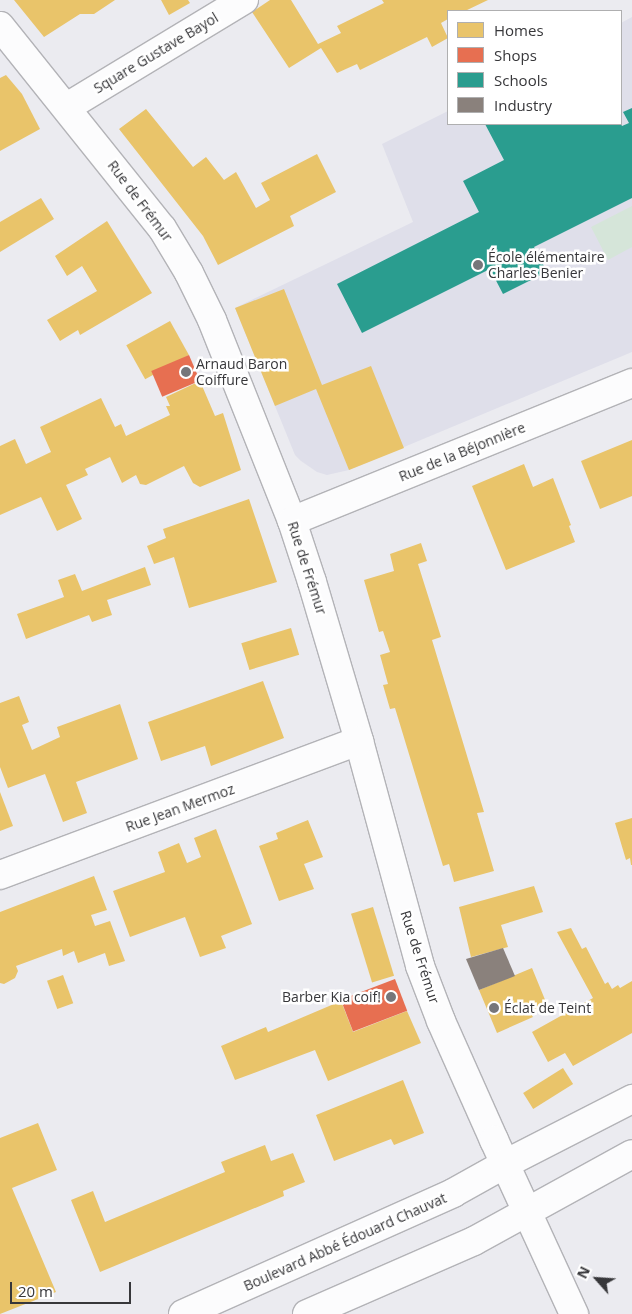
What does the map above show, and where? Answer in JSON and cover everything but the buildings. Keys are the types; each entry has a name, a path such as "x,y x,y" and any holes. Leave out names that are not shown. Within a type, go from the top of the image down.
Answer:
{"street":[{"name":"Square Gustave Bayol","path":"67,107 244,0"},
{"name":"Rue de Frémur","path":"0,26 67,107 162,228 189,272 230,364 292,521 359,741 420,966 441,1021 526,1213 574,1314"},
{"name":"Rue de la Béjonnière","path":"292,521 632,383"},
{"name":"Rue Jean Mermoz","path":"0,875 359,741"},
{"name":"Boulevard Abbé Édouard Chauvat","path":"183,1314 453,1193 632,1099"},
{"path":"308,1314 474,1241 632,1154"}],"shaded area":[{"name":"École élémentaire Charles Benier","path":"632,17 632,352 349,470 327,475 317,472 301,461 295,455 235,308 413,222 382,144 447,112 447,125 622,125 622,22"}],"green space":[{"path":"632,206 632,247 608,260 591,227"}],"place":[{"name":"École élémentaire Charles Benier","path":"478,265"},
{"name":"Arnaud Baron Coiffure","path":"186,372"},
{"name":"Barber Kia coif!","path":"391,997"},
{"name":"Éclat de Teint","path":"494,1008"}]}
